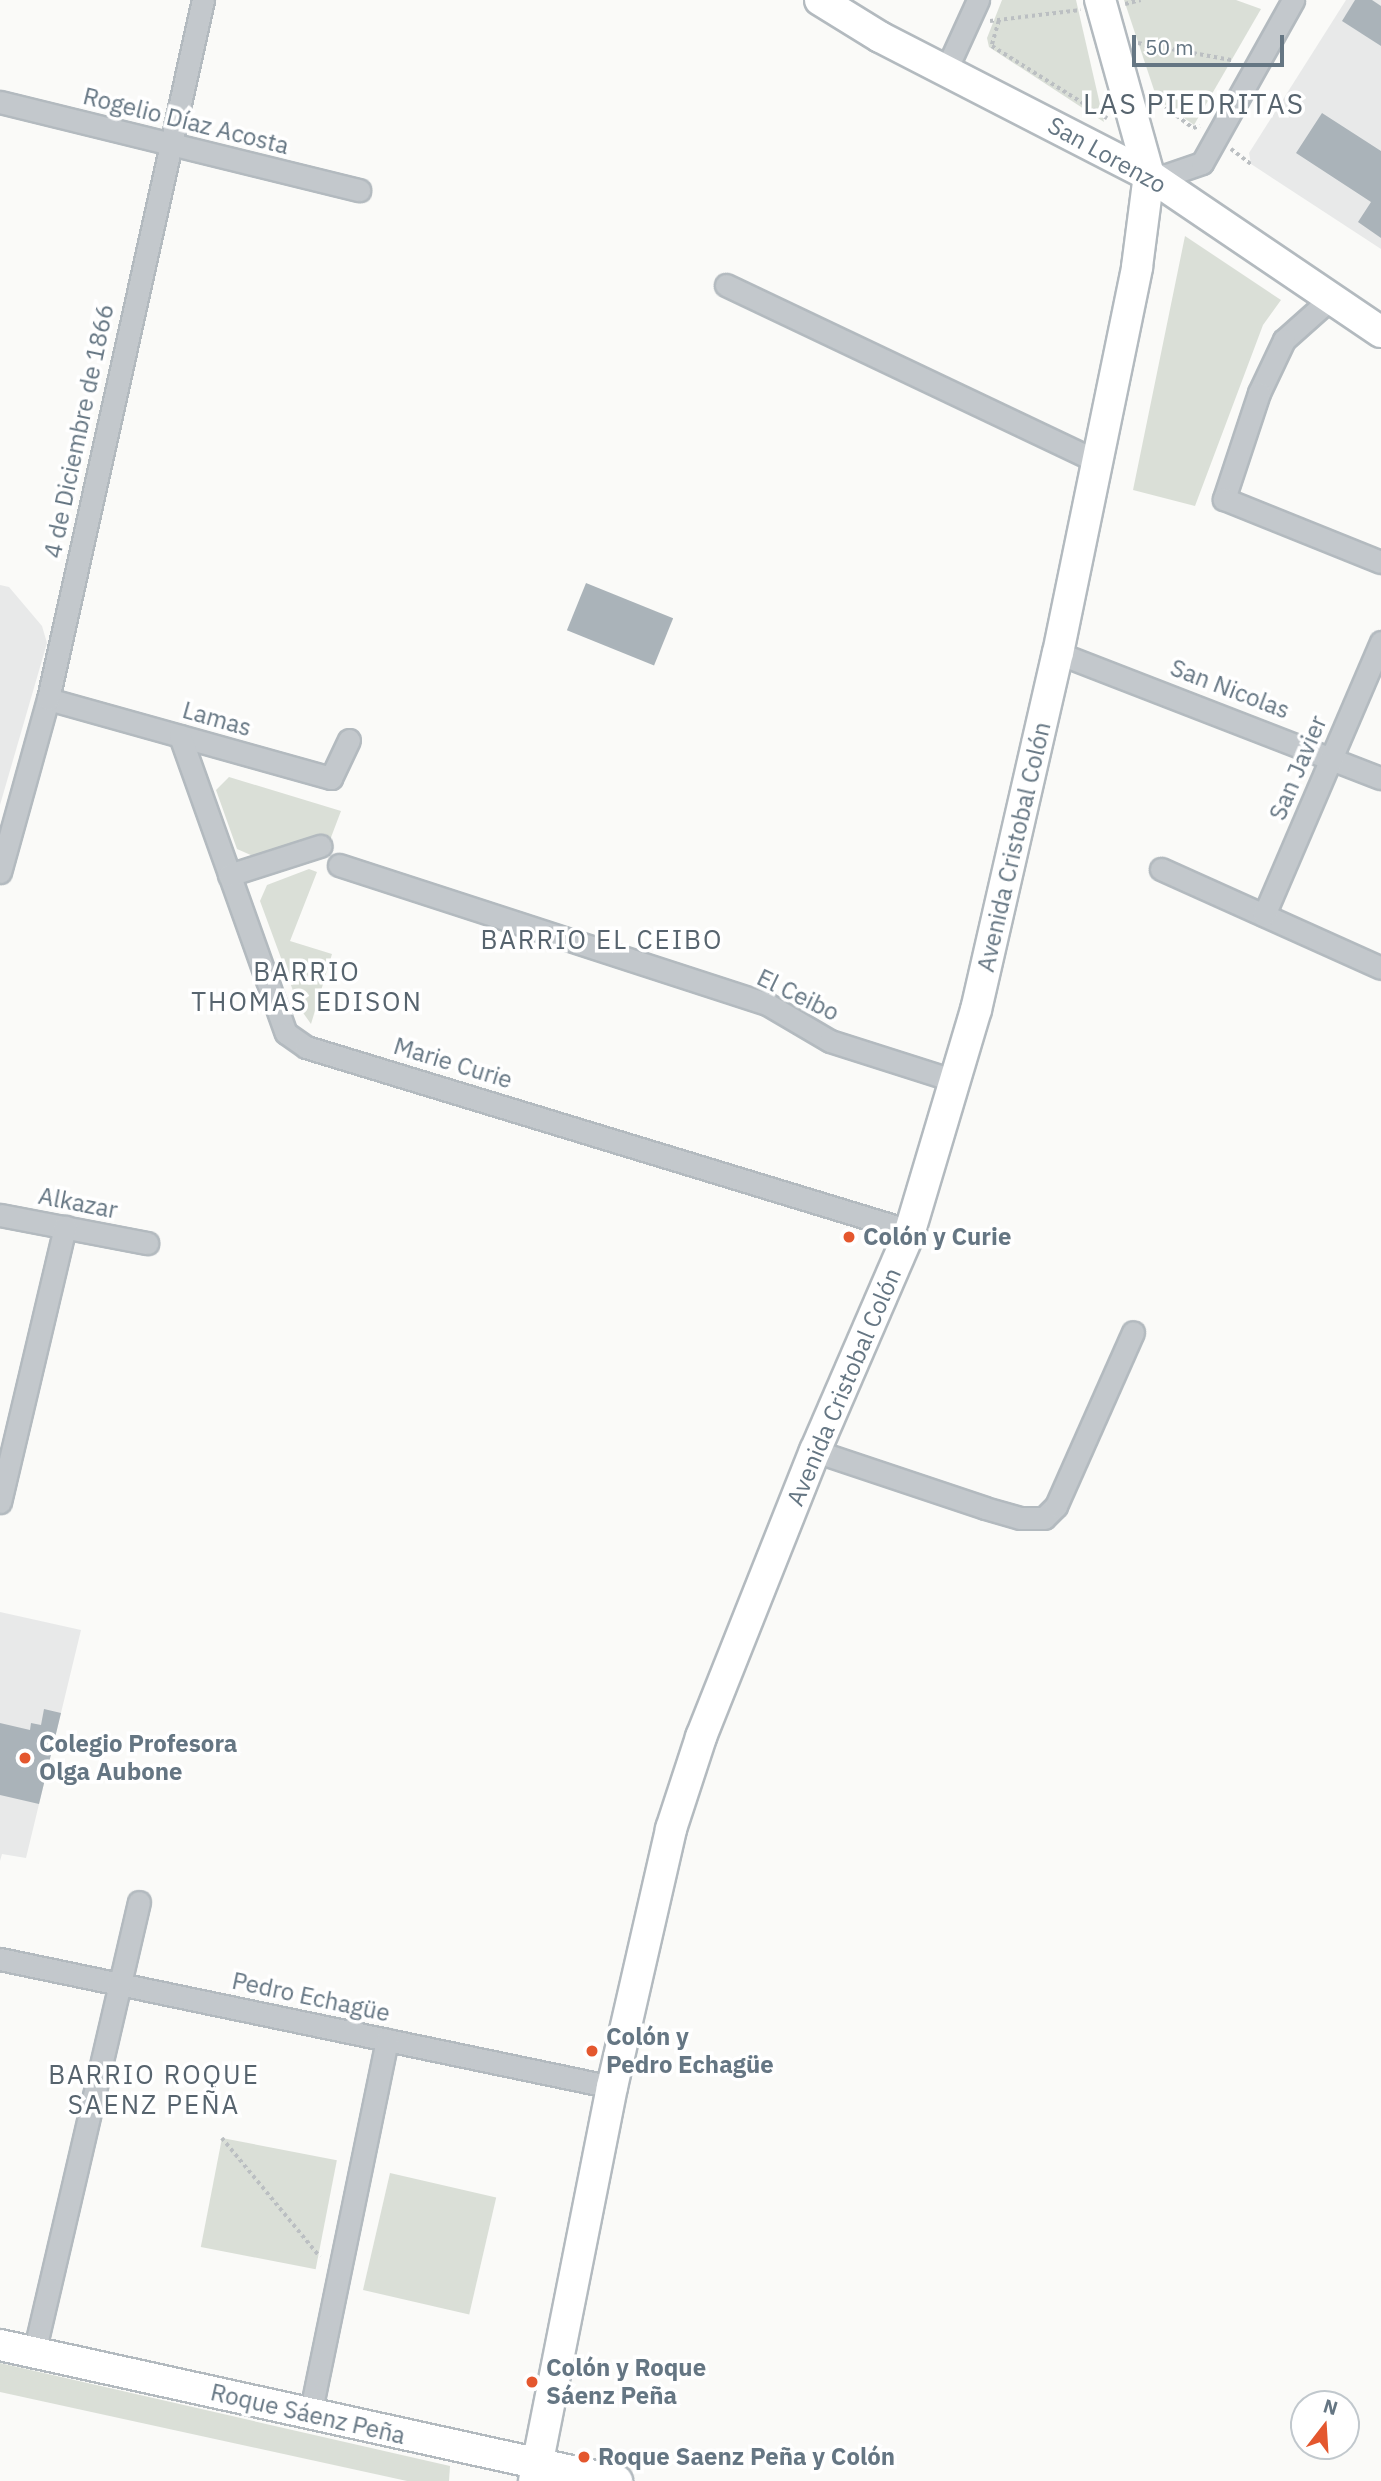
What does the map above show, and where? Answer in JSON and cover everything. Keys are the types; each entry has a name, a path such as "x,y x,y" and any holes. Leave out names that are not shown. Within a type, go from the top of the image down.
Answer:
{"main road":[{"name":"San Lorenzo","path":"820,0 880,37 947,68 1149,175 1381,332"},
{"name":"Avenida Cristobal Colón","path":"536,2472 612,2087 671,1829 701,1737 815,1451 910,1231 976,1010 1058,653 1137,267 1149,175 1109,8"},
{"name":"Roque Sáenz Peña","path":"0,2345 310,2415 536,2472 617,2481"}],"street":[{"name":"4 de Diciembre de 1866","path":"0,872 48,699 168,144 203,0"},
{"path":"1149,175 1167,175 1202,163 1293,0"},
{"path":"947,68 975,6"},
{"name":"Rogelio Díaz Acosta","path":"0,102 359,190"},
{"path":"726,285 1098,463"},
{"path":"1331,299 1284,340 1259,393 1224,499 1381,562"},
{"name":"San Javier","path":"1264,915 1381,642"},
{"name":"San Nicolas","path":"1058,653 1332,756 1381,778"},
{"name":"Lamas","path":"48,699 331,778 349,740"},
{"name":"Marie Curie","path":"180,736 286,1033 306,1047 910,1231"},
{"path":"229,875 320,846"},
{"name":"El Ceibo","path":"339,864 767,1004 830,1041 955,1082"},
{"path":"1161,869 1381,968"},
{"name":"Alkazar","path":"0,1215 147,1243"},
{"path":"0,1502 65,1227"},
{"path":"815,1451 985,1508 1020,1518 1044,1518 1056,1506 1133,1332"},
{"path":"34,2353 139,1902"},
{"name":"Pedro Echagüe","path":"0,1959 612,2087"},
{"path":"310,2415 387,2040"}],"path":[{"path":"975,6 999,21 1109,8 1140,0"},
{"path":"999,21 992,46 1100,117 1111,119 1109,107"},
{"path":"1138,52 1136,42 1232,60"},
{"path":"1150,88 1154,99 1193,128 1201,126 1251,164"},
{"path":"222,2138 320,2257"}],"shaded area":[{"path":"1002,0 1076,0 1104,122 989,47 987,38"},
{"path":"1124,0 1236,0 1261,9 1194,125 1157,99"},
{"path":"1346,0 1381,0 1381,249 1251,164 1249,153"},
{"path":"1185,236 1281,300 1263,325 1195,506 1133,490"},
{"path":"0,585 9,587 42,626 47,643 0,805"},
{"path":"229,777 341,811 330,840 315,835 253,856 237,849 216,790"},
{"path":"309,869 317,872 290,941 332,954 311,1024 299,1007 260,901 267,885"},
{"name":"Colegio Profesora Olga Aubone","path":"0,1612 81,1630 26,1858 2,1854 0,1861"},
{"path":"222,2138 337,2160 316,2269 201,2247"},
{"path":"390,2173 496,2198 469,2314 363,2290"},
{"path":"0,2363 450,2466 449,2481 407,2481 0,2392"}],"building":[{"path":"1355,0 1372,0 1381,6 1381,46 1342,21"},
{"path":"1322,113 1381,151 1381,238 1358,222 1371,202 1296,153"},
{"path":"586,583 673,618 654,665 567,630"},
{"path":"44,1709 61,1713 39,1804 0,1795 0,1723 30,1730 31,1723 41,1725"}],"place":[{"name":"Colón y Curie","path":"849,1237"},
{"name":"Colegio Profesora Olga Aubone","path":"25,1758"},
{"name":"Colón y Pedro Echagüe","path":"592,2051"},
{"name":"Colón y Roque Sáenz Peña","path":"532,2382"},
{"name":"Roque Saenz Peña y Colón","path":"584,2457"}],"district":[{"name":"LAS PIEDRITAS","path":"1194,104"},
{"name":"BARRIO EL CEIBO","path":"602,940"},
{"name":"BARRIO THOMAS EDISON","path":"307,987"},
{"name":"BARRIO ROQUE SAENZ PEÑA","path":"154,2090"}]}
